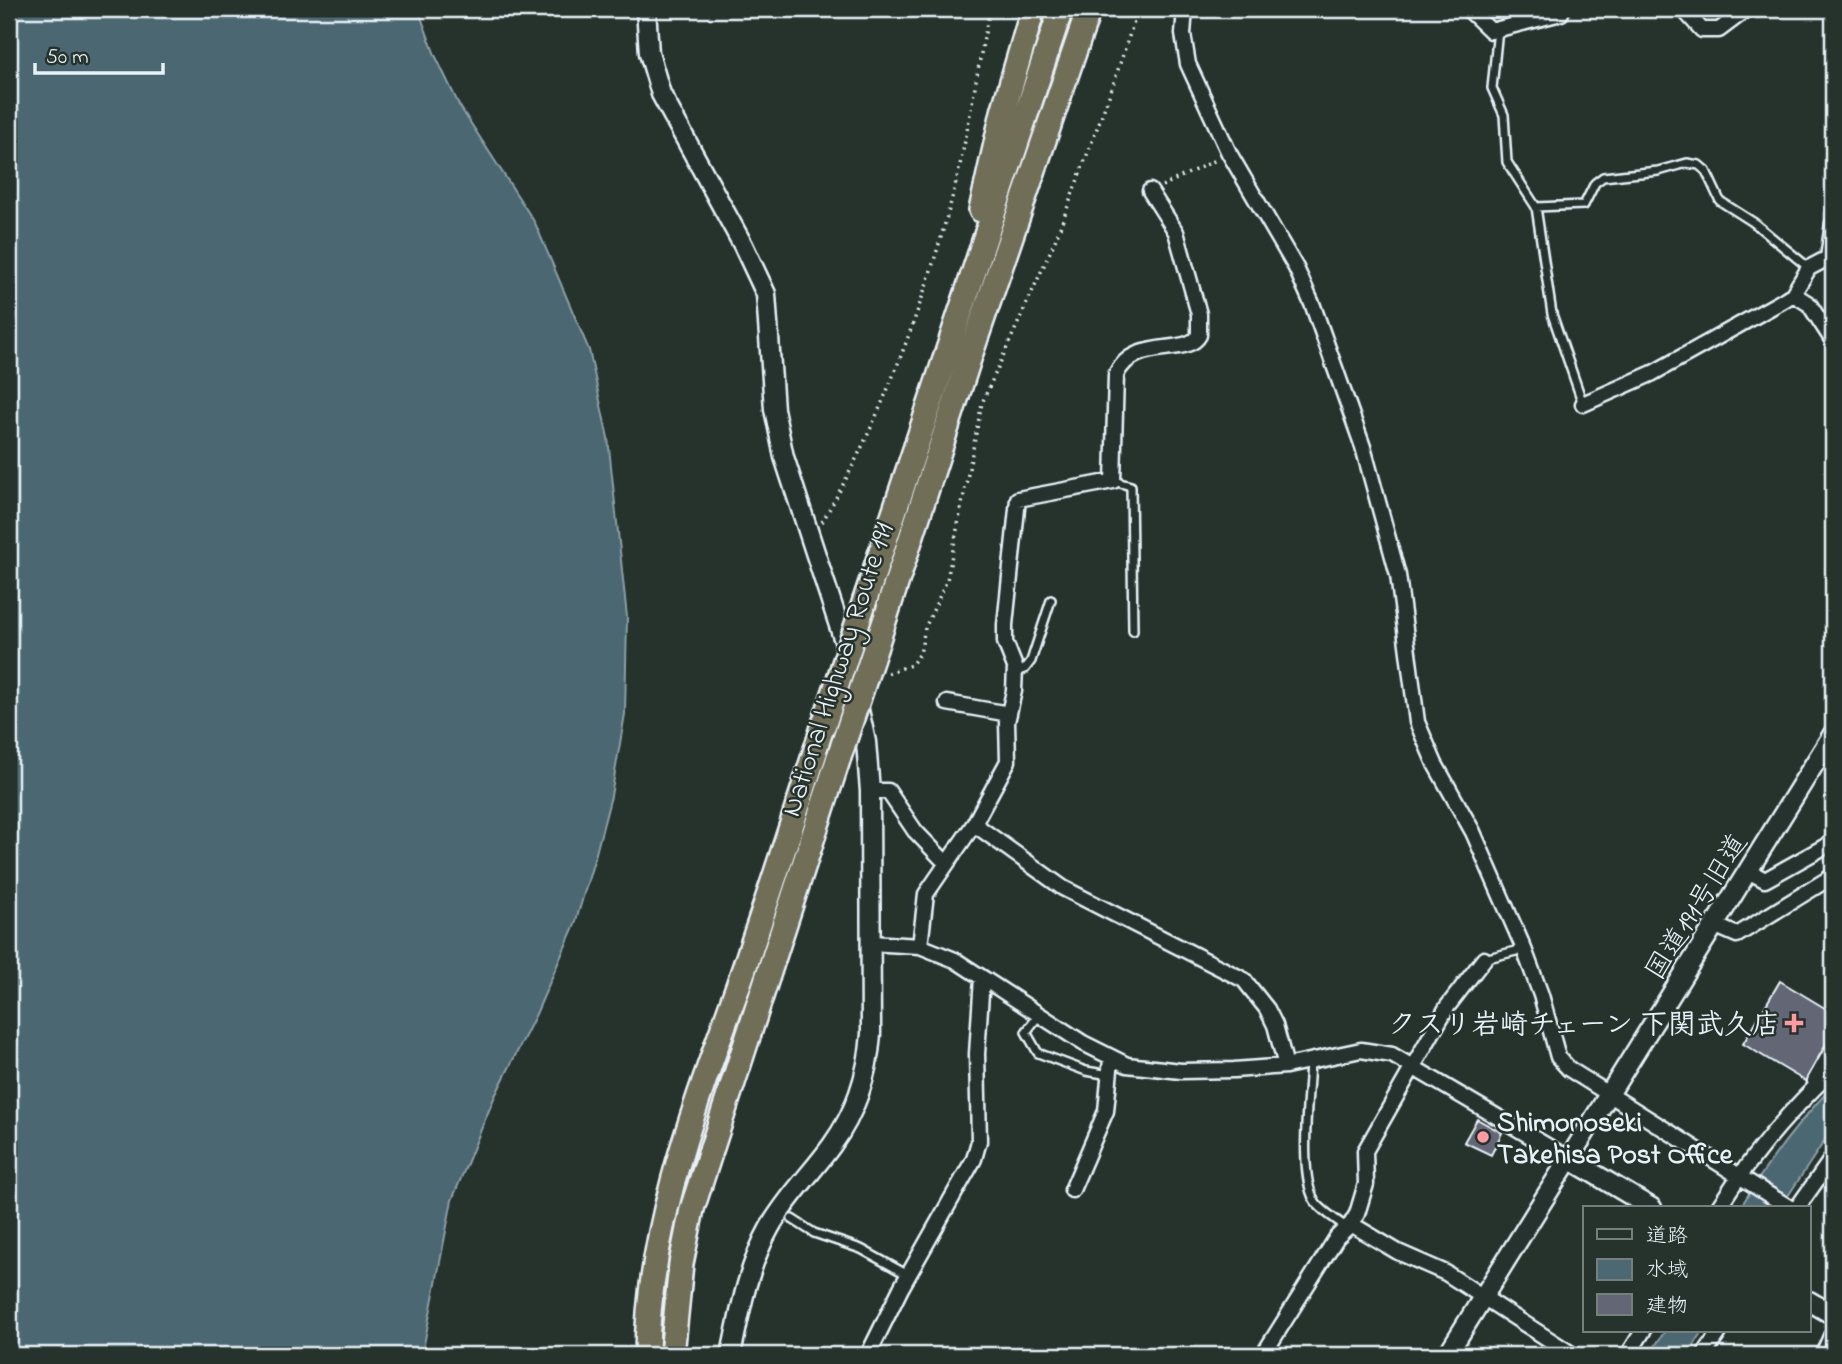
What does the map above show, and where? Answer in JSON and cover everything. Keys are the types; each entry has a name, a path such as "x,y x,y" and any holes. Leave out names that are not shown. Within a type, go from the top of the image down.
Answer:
{"highway":[{"path":"948,349 1003,112 1033,9"},
{"name":"National Highway Route 191","path":"647,1355 652,1271 674,1180 707,1073 778,871 824,724 1061,9"},
{"name":"National Highway Route 191","path":"672,1355 681,1264 692,1209 971,353 1089,9"},
{"path":"1080,34 1100,9"}],"street":[{"path":"646,9 649,53 661,93 743,245 765,294 774,409 802,518 844,641 866,742 870,791 871,1034 862,1086 833,1144 787,1202 761,1242 748,1278 731,1355"},
{"path":"1185,9 1183,34 1188,64 1229,153 1266,214 1313,306 1363,447 1387,528 1398,575 1417,722 1430,755 1473,832 1524,949 1541,995 1558,1057 1569,1069 1787,1206"},
{"path":"1468,9 1491,31 1561,13 1562,9"},
{"path":"1683,9 1702,30 1719,30 1747,9"},
{"path":"920,946 926,894 974,824 1006,768 1015,672 1005,642 1004,625 1018,499 1112,481 1116,375 1120,366 1137,353 1193,343 1199,335 1199,314 1177,232 1150,191"},
{"path":"1583,404 1653,373 1793,294 1809,268 1828,258 1833,223"},
{"path":"1793,294 1809,304 1833,341"},
{"path":"947,703 1009,714"},
{"name":"国道191号旧道","path":"1447,1355 1571,1160 1609,1094 1833,734"},
{"path":"870,791 888,791 915,831 946,863"},
{"path":"974,824 1063,888 1244,980 1267,1009 1275,1025 1286,1066"},
{"path":"1748,871 1765,880 1833,842"},
{"path":"1714,925 1737,935 1832,879"},
{"path":"870,943 920,946 955,960 1111,1059 1127,1065 1181,1071 1286,1066 1361,1050 1392,1055 1650,1206"},
{"path":"1263,1355 1336,1237 1349,1226 1366,1184 1365,1151 1447,1007 1484,959"},
{"path":"868,1355 909,1275 974,1160 979,1141 978,1054 982,978"},
{"path":"1805,1097 1833,1049"},
{"path":"1072,1190 1106,1111 1111,1059"},
{"path":"1720,1206 1805,1097 1833,1070"},
{"path":"1798,1206 1833,1157"},
{"path":"1349,1226 1484,1296 1573,1355"},
{"path":"1811,1302 1833,1315"},
{"path":"1628,1355 1642,1332"},
{"path":"1704,1355 1719,1332"},
{"path":"1825,1355 1833,1337"}],"lane":[{"path":"1499,29 1492,88 1504,115 1507,162 1536,206 1552,314 1583,404"},
{"path":"1536,206 1584,205 1595,183 1604,177 1658,171 1687,163 1699,165 1706,171 1720,201 1753,222 1809,268"},
{"path":"1112,481 1131,486 1133,631"},
{"path":"1015,672 1025,668 1031,661 1051,600"},
{"path":"1484,959 1524,949"},
{"path":"1039,1014 1026,1032 1038,1053 1086,1071 1110,1074"},
{"path":"1310,1061 1306,1158 1310,1192 1317,1204 1349,1226"},
{"path":"792,1219 814,1233 861,1249 909,1275"}],"path":[{"path":"821,524 885,395 941,236 952,199 990,9"},
{"path":"884,674 911,664 919,654 925,628 947,580 982,403 1055,241 1138,9"},
{"path":"1150,191 1229,153"}],"water":[{"path":"9,9 418,9 435,55 459,105 535,223 589,350 608,438 627,617 625,714 611,796 575,924 536,1014 494,1098 452,1200 422,1355 9,1355"},
{"path":"1833,1086 1833,1128 1781,1206 1741,1206 1783,1144"},
{"path":"1664,1332 1702,1332 1688,1355 1649,1355"}],"building":[{"name":"クスリ岩崎チェーン 下関武久店","path":"1780,981 1833,1013 1833,1034 1805,1081 1743,1044"},
{"path":"1477,1119 1502,1133 1491,1155 1464,1142"}],"place":[{"name":"クスリ岩崎チェーン 下関武久店","path":"1794,1023"},
{"name":"Shimonoseki Takehisa Post Office","path":"1483,1137"}]}
